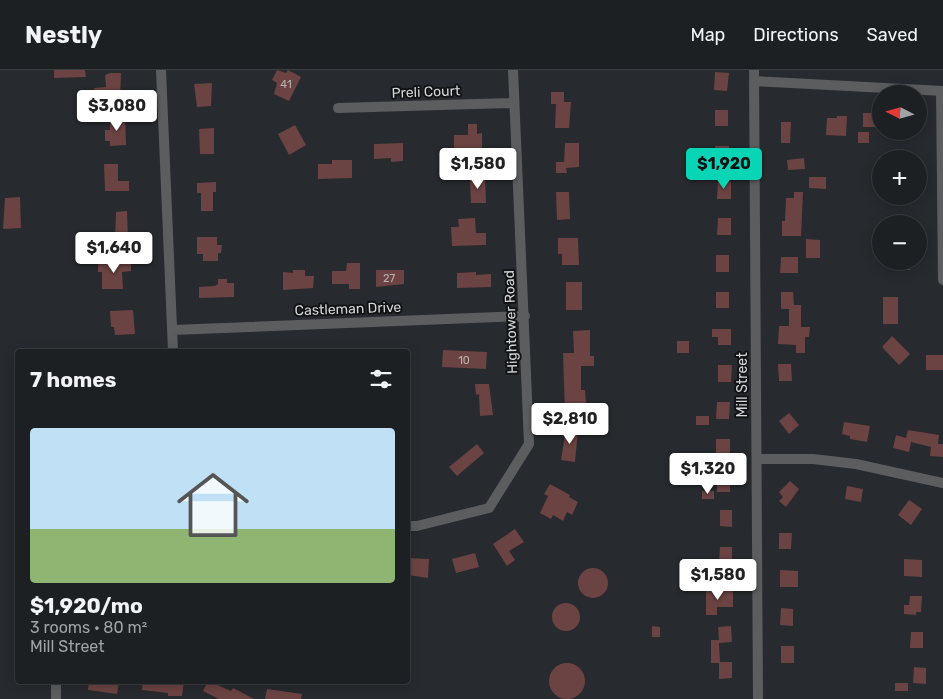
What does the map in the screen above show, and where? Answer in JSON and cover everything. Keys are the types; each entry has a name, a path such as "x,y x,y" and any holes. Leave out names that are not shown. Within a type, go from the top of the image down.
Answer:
{"street":[{"path":"161,70 173,349"},
{"name":"Hightower Road","path":"410,526 417,526 489,508 529,444 513,70"},
{"path":"754,75 942,91 943,280"},
{"name":"Mill Street","path":"754,75 758,699"},
{"name":"Preli Court","path":"338,108 514,103"},
{"name":"Castleman Drive","path":"172,330 525,316"},
{"path":"756,459 813,459 856,464 943,483"},
{"path":"56,684 56,699"}],"building":[{"path":"54,70 85,70 86,77 54,78"},
{"path":"277,70 286,73 288,70 301,77 289,101 274,94 277,83 272,80"},
{"path":"715,72 729,73 727,91 714,90"},
{"path":"121,73 120,100 95,102 94,88 106,87 105,75"},
{"path":"212,83 211,106 197,107 194,84"},
{"path":"551,92 564,92 564,102 571,102 569,128 555,128 556,104 551,104"},
{"path":"715,110 728,110 728,126 715,126"},
{"path":"863,113 872,113 872,127 863,127"},
{"path":"125,116 126,145 110,146 110,141 105,141 105,130 110,130 110,117"},
{"path":"837,116 847,116 846,136 826,135 827,118 837,118"},
{"path":"781,122 791,122 790,143 781,143"},
{"path":"468,124 477,124 477,134 482,133 482,149 454,150 454,135 468,135"},
{"path":"295,125 306,145 289,155 278,134"},
{"path":"214,128 214,154 200,154 199,129"},
{"path":"858,132 869,132 869,143 858,143"},
{"path":"403,143 403,161 391,162 391,158 374,159 374,144"},
{"path":"565,143 579,143 579,167 566,168 567,173 556,173 556,162 564,162"},
{"path":"715,146 729,146 729,162 715,162"},
{"path":"804,158 805,169 788,170 787,160"},
{"path":"332,160 352,160 352,178 318,179 318,164 332,164"},
{"path":"104,164 118,164 118,181 129,181 129,191 105,191"},
{"path":"485,177 486,203 471,203 470,178"},
{"path":"809,177 826,177 826,189 809,188"},
{"path":"718,181 731,182 731,199 717,199"},
{"path":"216,182 216,192 213,192 213,211 201,211 201,193 197,193 197,183"},
{"path":"556,192 569,192 570,219 557,220"},
{"path":"794,192 803,192 801,236 782,236 782,221 785,221 786,198 794,198"},
{"path":"20,197 21,228 3,229 5,198"},
{"path":"127,211 128,239 115,239 116,212"},
{"path":"475,218 476,233 486,233 486,245 452,246 451,227 459,227 458,219"},
{"path":"718,218 731,218 731,235 717,235"},
{"path":"197,237 217,237 217,245 222,245 221,253 218,253 218,261 203,261 203,254 197,254"},
{"path":"558,238 578,238 579,265 562,265 562,254 558,254"},
{"path":"806,239 820,240 820,258 806,258"},
{"path":"716,255 729,255 729,272 716,272"},
{"path":"781,257 798,257 798,273 780,273"},
{"path":"119,259 131,259 131,271 122,272 123,289 102,289 102,272 98,272 98,263 119,263"},
{"path":"347,263 360,263 360,289 349,289 349,284 332,284 332,271 346,271"},
{"path":"293,270 305,270 305,276 314,276 313,288 283,290 283,272 293,273"},
{"path":"376,270 404,270 404,284 376,287"},
{"path":"476,272 476,275 491,274 491,287 457,288 457,273"},
{"path":"218,279 227,279 227,283 234,283 234,297 199,298 199,287 215,286 218,284"},
{"path":"566,282 582,282 582,310 566,310"},
{"path":"716,292 729,292 729,308 716,308"},
{"path":"781,292 793,292 794,305 801,305 801,327 810,327 809,337 805,337 805,353 796,353 796,345 778,344 779,326 789,326 789,309 781,309"},
{"path":"883,297 898,297 898,324 883,324"},
{"path":"133,310 135,334 115,335 114,327 111,327 110,311"},
{"path":"712,329 731,329 731,345 718,345 718,337 712,337"},
{"path":"590,330 590,356 594,356 594,366 581,366 581,390 585,390 586,403 578,403 578,413 565,413 563,353 574,353 573,331"},
{"path":"892,336 910,354 899,365 882,347"},
{"path":"677,341 689,341 689,353 677,353"},
{"path":"443,350 487,352 486,369 442,367"},
{"path":"926,355 943,355 943,370 926,370"},
{"path":"778,364 791,364 792,381 779,381"},
{"path":"718,365 732,365 731,382 718,382"},
{"path":"475,384 489,384 493,415 480,416 479,394 476,395"},
{"path":"717,402 730,402 729,419 716,419"},
{"path":"789,413 799,425 789,434 779,421"},
{"path":"696,416 709,416 709,425 696,425"},
{"path":"844,422 870,426 867,442 850,439 850,436 842,434"},
{"path":"566,428 578,430 575,462 561,460"},
{"path":"908,430 939,435 938,444 943,444 943,457 930,456 931,447 911,442 909,452 893,448 896,435 906,438"},
{"path":"716,439 730,439 730,456 716,455"},
{"path":"477,444 484,453 457,476 449,467"},
{"path":"717,475 730,475 730,492 717,492"},
{"path":"790,481 799,489 786,507 779,501 783,497 779,492"},
{"path":"550,484 570,495 569,497 578,502 572,515 567,512 563,521 553,515 551,519 540,513 548,496 544,494"},
{"path":"847,486 863,489 861,502 845,499"},
{"path":"702,491 714,491 714,499 702,499"},
{"path":"909,500 922,509 911,525 898,515"},
{"path":"720,510 732,510 732,527 720,526"},
{"path":"515,529 524,542 509,551 515,560 507,566 493,544"},
{"path":"779,533 792,533 791,549 779,549"},
{"path":"720,547 732,547 732,563 719,563"},
{"path":"475,553 479,567 456,573 452,559"},
{"path":"410,558 429,559 428,578 410,575"},
{"path":"904,559 922,560 922,577 904,576"},
{"path":"593,568 599,569 607,577 607,589 599,597 593,598 587,597 579,589 578,583 579,577 587,569"},
{"path":"780,570 798,571 798,587 780,587"},
{"path":"706,591 733,591 733,607 717,607 717,615 706,615"},
{"path":"910,596 922,596 921,612 916,612 916,615 904,614 904,605 909,605"},
{"path":"566,603 576,607 580,617 576,627 566,631 556,627 552,617 556,607"},
{"path":"781,608 793,609 793,626 780,625"},
{"path":"652,626 660,627 660,637 652,637"},
{"path":"731,626 732,642 719,643 720,662 732,662 732,678 719,679 719,663 711,663 711,640 719,640 718,627"},
{"path":"911,632 923,632 923,648 910,648"},
{"path":"781,646 794,646 794,663 781,663"},
{"path":"567,663 574,664 580,668 584,674 584,688 580,694 574,698 567,699 560,698 554,694 550,688 549,681 550,674 554,668 560,664"},
{"path":"914,667 926,668 926,684 913,683"},
{"path":"895,683 908,683 908,691 895,691"},
{"path":"89,684 119,684 117,694 88,690"},
{"path":"143,684 184,684 182,696 168,696 168,693 142,690"},
{"path":"206,684 215,684 231,691 233,688 254,699 219,699 203,691"},
{"path":"267,689 302,694 301,699 265,699"}]}
